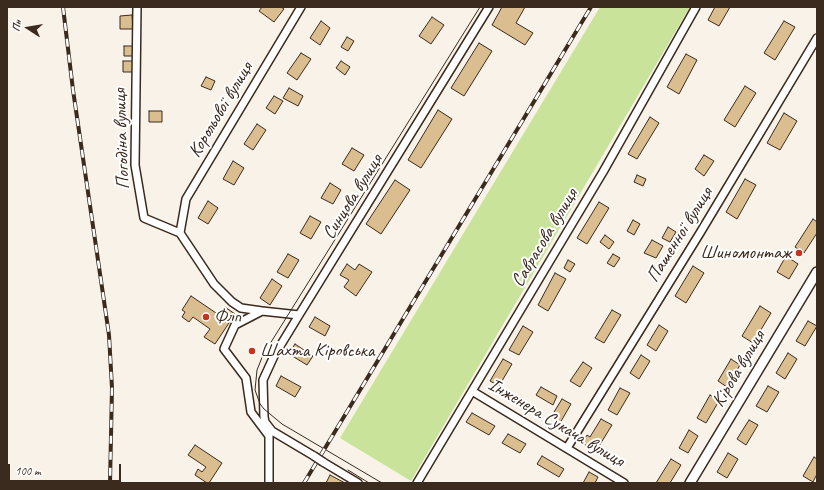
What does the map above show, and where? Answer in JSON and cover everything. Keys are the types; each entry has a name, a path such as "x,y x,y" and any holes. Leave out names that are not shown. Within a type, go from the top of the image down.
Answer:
{"main road":[{"name":"Кірова вулиця","path":"690,483 817,272"}],"street":[{"name":"Погодіна вулиця","path":"137,7 135,165 144,218 180,233"},
{"name":"Корольової вулиця","path":"180,233 186,199 301,7"},
{"name":"Синцова вулиця","path":"358,483 272,431 266,422 263,380 274,356 489,7"},
{"name":"Саврасова вулиця","path":"417,483 603,172 696,7"},
{"name":"Пашенної вулиця","path":"567,448 724,193 817,38"},
{"path":"180,233 214,284 232,302 241,308 299,315"},
{"path":"262,311 235,326 224,349 246,378 252,412 269,436 269,483"},
{"name":"Інженера Сукача вулиця","path":"472,391 624,483"}],"green space":[{"path":"600,7 690,7 411,481 340,438"}],"building":[{"path":"262,7 281,7 284,9 274,22 259,11"},
{"path":"502,7 525,7 516,23 533,33 525,45 492,25"},
{"path":"715,7 730,7 719,26 708,20"},
{"path":"132,15 133,29 120,29 120,16"},
{"path":"432,17 444,25 431,44 419,36"},
{"path":"321,21 330,28 320,45 310,38"},
{"path":"784,21 795,27 775,60 764,53"},
{"path":"347,37 354,41 348,51 341,47"},
{"path":"479,43 492,51 464,96 451,88"},
{"path":"124,46 133,46 133,56 124,56"},
{"path":"301,53 311,59 297,80 287,73"},
{"path":"686,54 697,60 679,94 667,87"},
{"path":"123,61 134,61 134,72 123,72"},
{"path":"341,61 350,67 345,75 336,68"},
{"path":"206,77 215,81 211,90 201,86"},
{"path":"745,86 756,93 735,127 724,120"},
{"path":"289,88 303,96 298,106 283,98"},
{"path":"274,96 283,101 275,114 266,108"},
{"path":"438,110 452,119 421,168 408,160"},
{"path":"149,111 162,111 162,122 149,122"},
{"path":"784,113 797,121 780,150 767,143"},
{"path":"650,117 659,123 637,159 628,154"},
{"path":"257,124 266,130 253,150 244,144"},
{"path":"352,148 364,155 354,171 342,164"},
{"path":"704,155 714,161 704,176 695,169"},
{"path":"233,161 244,168 234,185 223,179"},
{"path":"637,175 646,179 643,186 634,182"},
{"path":"745,179 756,185 737,219 726,212"},
{"path":"395,180 410,190 381,234 366,224"},
{"path":"330,183 341,190 333,204 321,198"},
{"path":"208,201 218,208 208,224 198,218"},
{"path":"599,202 609,208 587,244 577,238"},
{"path":"310,216 321,222 311,239 300,233"},
{"path":"813,219 817,222 817,233 804,253 795,247"},
{"path":"633,220 640,224 634,235 627,231"},
{"path":"668,227 676,232 670,242 662,238"},
{"path":"605,235 614,242 609,249 600,242"},
{"path":"652,240 663,246 656,258 644,253"},
{"path":"288,254 299,260 288,278 277,272"},
{"path":"613,254 620,258 614,267 607,263"},
{"path":"786,256 798,264 789,279 777,272"},
{"path":"568,260 575,264 570,272 564,268"},
{"path":"347,264 355,270 359,264 372,272 356,296 344,287 349,280 340,275"},
{"path":"693,266 704,273 686,303 675,296"},
{"path":"555,273 566,279 548,311 538,305"},
{"path":"272,279 282,286 270,305 260,298"},
{"path":"191,296 219,315 225,307 235,314 215,344 204,337 210,329 193,317 189,322 182,317 185,312 182,310"},
{"path":"760,306 771,313 753,343 742,336"},
{"path":"612,310 621,315 604,343 595,338"},
{"path":"315,317 330,326 325,336 309,327"},
{"path":"808,321 817,326 805,346 796,341"},
{"path":"659,325 668,331 656,351 647,345"},
{"path":"523,326 533,332 519,355 509,350"},
{"path":"295,344 313,356 307,365 289,354"},
{"path":"788,353 797,359 785,379 776,373"},
{"path":"641,355 650,361 639,379 630,373"},
{"path":"503,359 512,364 499,386 490,381"},
{"path":"731,359 740,365 727,387 718,381"},
{"path":"583,362 592,368 580,387 570,381"},
{"path":"281,376 301,387 295,397 276,386"},
{"path":"768,386 779,392 767,412 756,406"},
{"path":"541,387 557,396 553,405 536,395"},
{"path":"620,388 630,393 617,415 608,410"},
{"path":"710,395 719,401 706,423 697,418"},
{"path":"562,399 571,404 560,423 551,417"},
{"path":"472,413 495,426 489,435 466,422"},
{"path":"601,419 612,425 596,451 582,443 587,435 590,437"},
{"path":"749,420 758,425 746,445 737,439"},
{"path":"689,430 698,436 688,453 679,448"},
{"path":"508,434 526,444 520,453 502,443"},
{"path":"195,445 222,463 209,483 195,475 198,469 202,472 206,467 188,455"},
{"path":"728,453 738,459 727,478 717,472"},
{"path":"542,456 564,469 559,477 537,464"},
{"path":"814,457 817,459 817,474 813,482 803,476"},
{"path":"671,459 681,465 670,483 656,483"},
{"path":"589,472 598,477 595,483 583,483"},
{"path":"330,475 345,483 326,483"}],"tram line":[{"path":"382,483 282,424 264,409 260,404 255,390 257,370 263,355 480,7"},
{"path":"348,470 369,483"}],"railway":[{"path":"63,7 73,90 109,335 112,388 110,483"},
{"path":"304,483 591,7"}],"place":[{"name":"Шиномонтаж","path":"799,253"},
{"name":"Флп","path":"206,317"},
{"name":"Шахта Кіровська","path":"252,351"}]}
